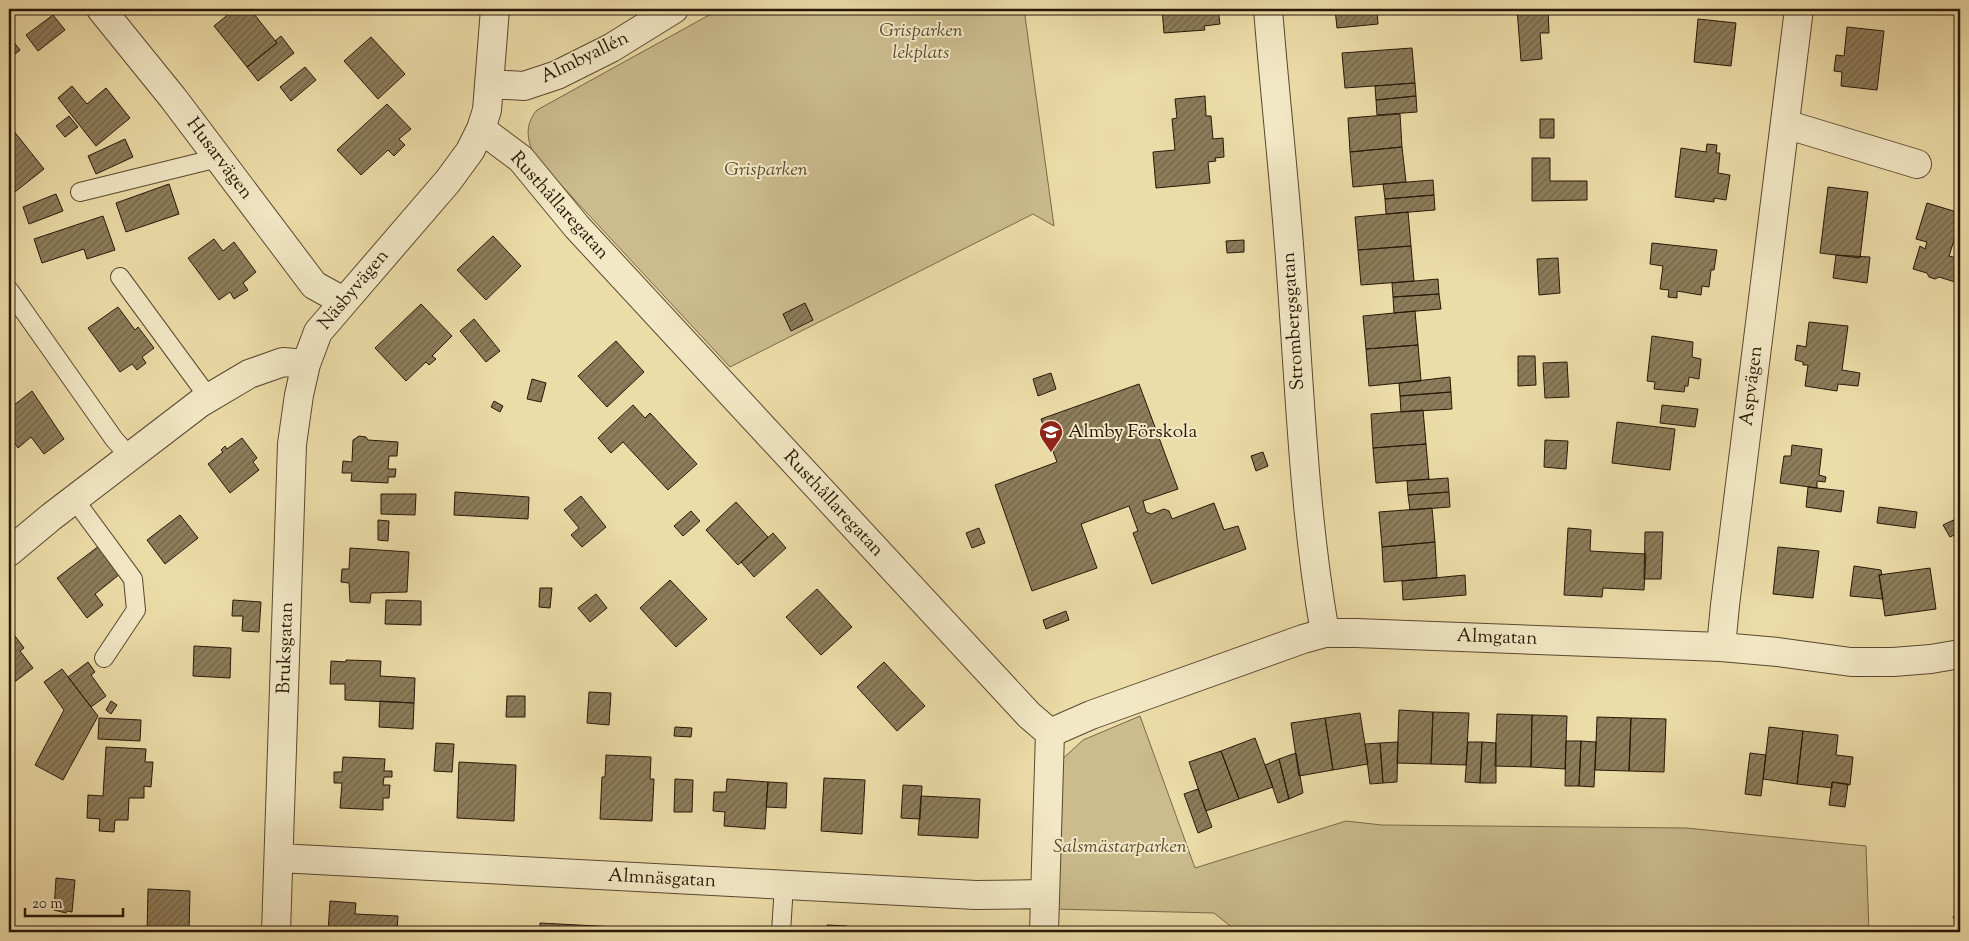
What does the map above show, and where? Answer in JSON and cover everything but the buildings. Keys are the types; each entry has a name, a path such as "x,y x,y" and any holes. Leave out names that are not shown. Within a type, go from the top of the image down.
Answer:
{"street":[{"name":"Husarvägen","path":"101,9 173,98 314,285 343,301"},
{"name":"Näsbyvägen","path":"306,364 318,332 448,181 470,151 481,129 487,110 495,9"},
{"name":"Almbyallén","path":"489,84 524,86 557,75 612,48 674,9"},
{"name":"Strombergsgatan","path":"1268,9 1291,271 1303,456 1325,633"},
{"name":"Aspvägen","path":"1721,647 1799,9"},
{"path":"1785,124 1917,164"},
{"name":"Rusthållaregatan","path":"481,129 521,159 584,234 1030,715 1050,733"},
{"path":"9,552 129,456 209,398 249,374 283,362 306,364"},
{"name":"Bruksgatan","path":"276,932 292,444 299,395 306,364"},
{"name":"Almgatan","path":"1050,733 1091,715 1266,651 1325,633 1356,632 1721,647 1851,662 1931,660 1960,654"},
{"path":"1044,932 1050,733"},
{"name":"Almnäsgatan","path":"279,858 976,895 1045,894"}],"lane":[{"path":"80,192 218,158"},
{"path":"120,277 209,398"},
{"path":"9,290 114,439 129,456"},
{"path":"74,499 133,579 136,610 104,658"},
{"path":"781,932 784,885"}],"green space":[{"name":"Grisparken","path":"720,9 1024,9 1054,226 1033,214 730,367 535,157 528,133 530,121 537,110"},
{"name":"Salsmästarparken","path":"1140,716 1195,868 1346,821 1382,825 1686,828 1866,846 1869,932 1234,932 1234,929 1214,913 1054,909 1056,765 1083,740"}],"place":[{"name":"Almby Förskola","path":"1051,453"}],"park label":[{"name":"Grisparken lekplats","path":"921,42"}]}
